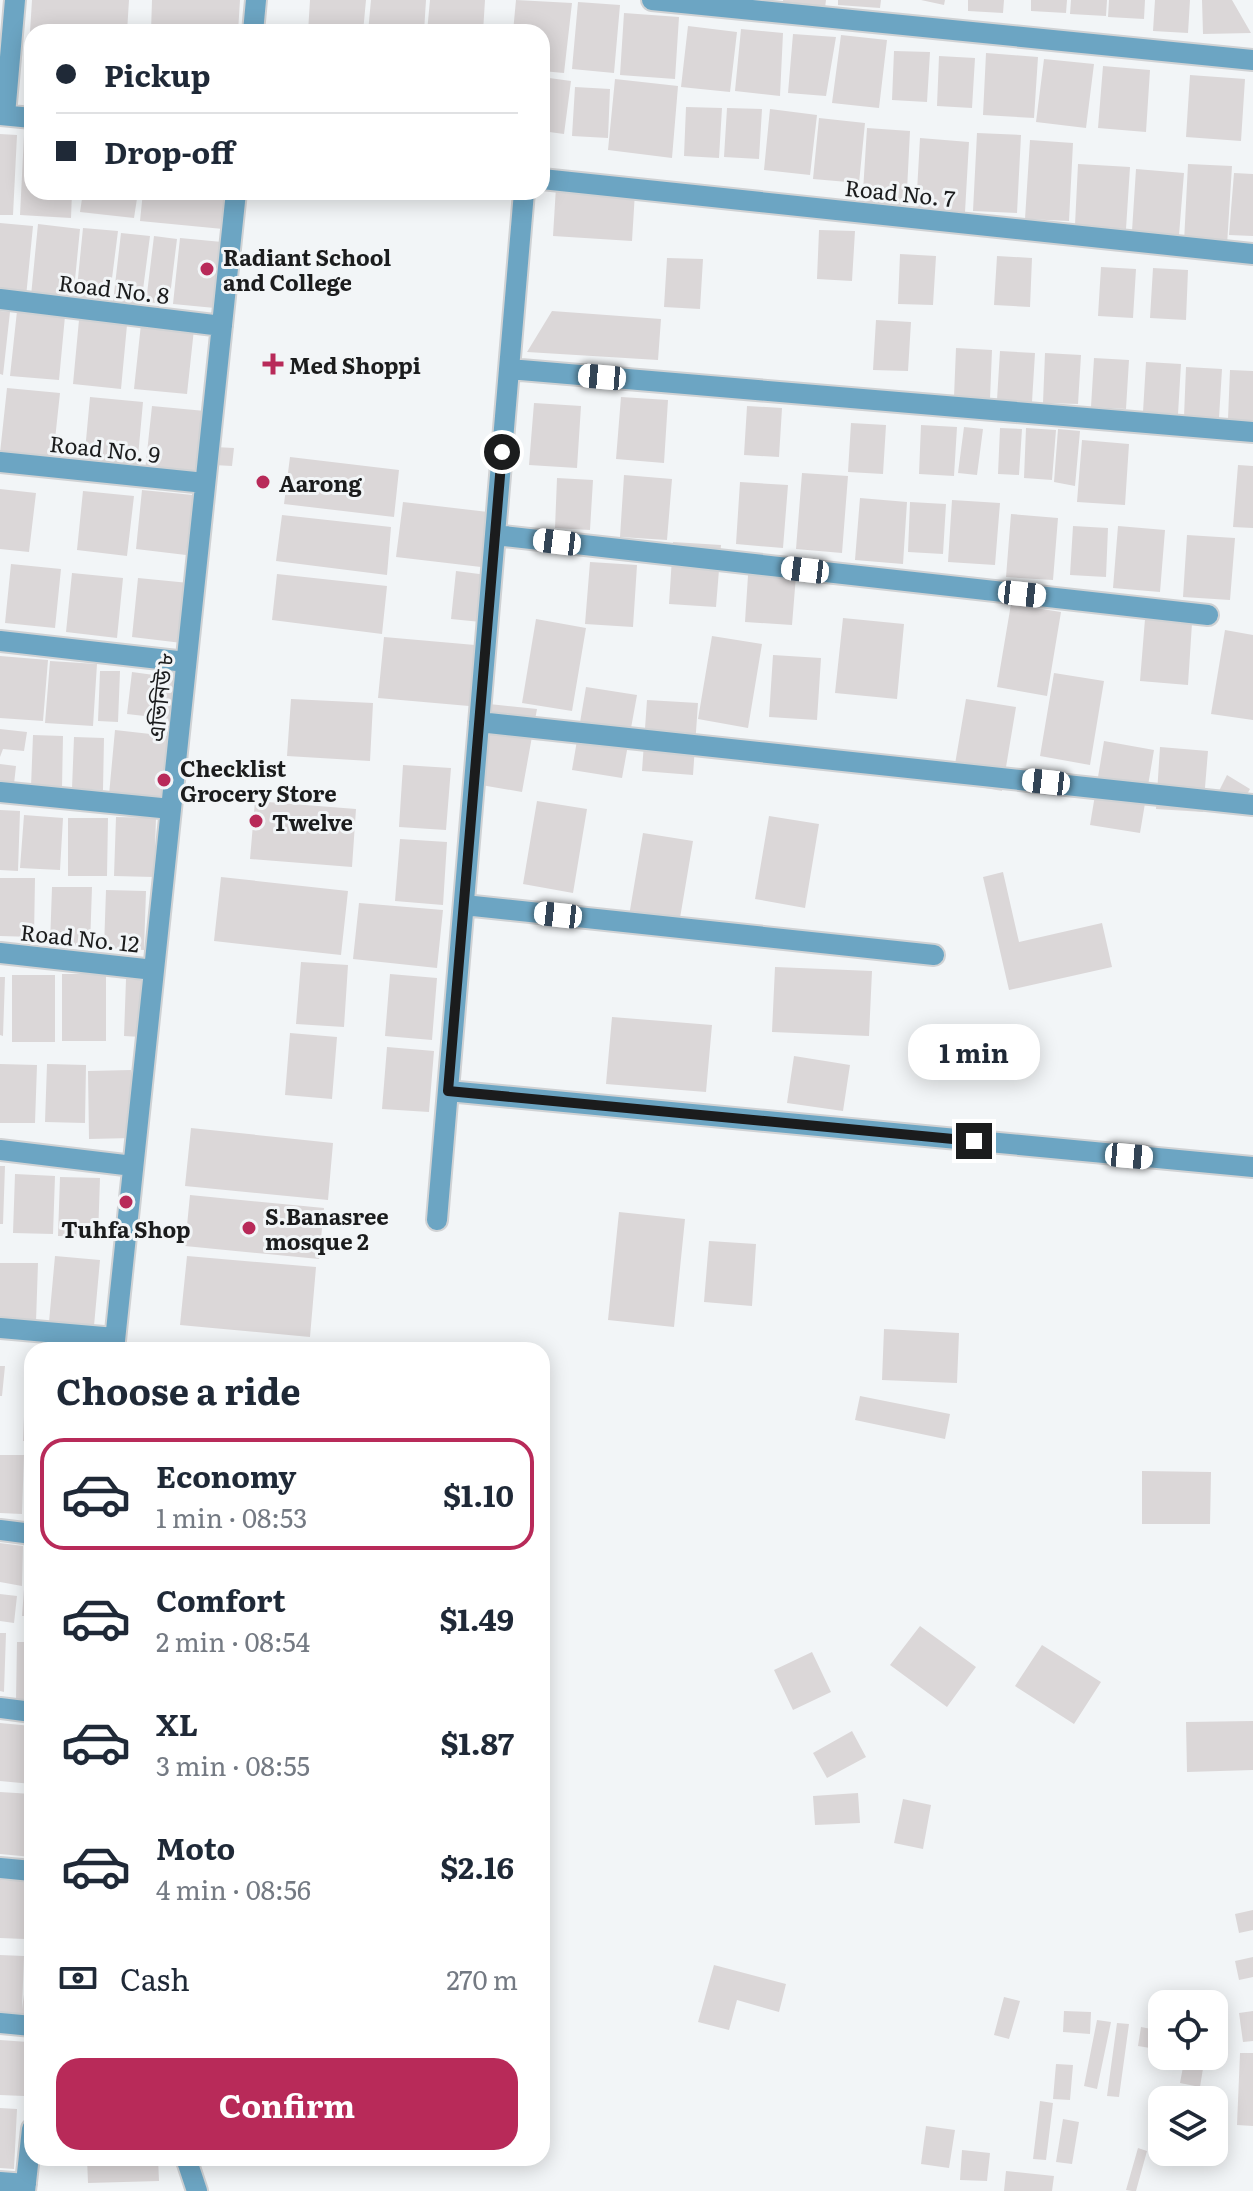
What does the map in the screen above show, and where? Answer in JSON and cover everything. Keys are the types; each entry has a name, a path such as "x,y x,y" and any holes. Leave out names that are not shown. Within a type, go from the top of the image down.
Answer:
{"street":[{"path":"15,0 2,115 24,117"},
{"path":"254,24 256,0"},
{"path":"652,0 1253,60"},
{"name":"Road No. 7","path":"550,180 1253,254"},
{"name":"এভিনিউ ৮","path":"115,1342 235,200"},
{"path":"437,1220 523,200"},
{"name":"Road No. 8","path":"0,299 222,326"},
{"path":"509,369 1253,432"},
{"name":"Road No. 9","path":"0,462 205,483"},
{"path":"495,535 1208,615"},
{"path":"0,641 186,662"},
{"path":"479,722 1253,805"},
{"path":"0,792 171,809"},
{"path":"464,905 934,955"},
{"name":"Road No. 12","path":"0,953 154,970"},
{"path":"448,1091 1253,1167"},
{"path":"0,1150 133,1166"},
{"path":"0,1328 101,1342"},
{"path":"0,1530 24,1533"},
{"path":"0,1708 24,1711"},
{"path":"0,1868 24,1870"},
{"path":"0,2023 24,2025"},
{"path":"0,2182 26,2188 28,2166"},
{"path":"189,2166 197,2191"}],"building":[{"path":"32,0 129,0 128,24 30,24"},
{"path":"152,0 240,0 238,24 151,24"},
{"path":"310,0 366,0 364,24 308,24"},
{"path":"371,0 426,0 424,24 369,24"},
{"path":"430,0 485,0 484,24 428,24"},
{"path":"516,0 572,3 564,73 550,72 550,24 514,24"},
{"path":"783,0 826,0 825,8 783,5"},
{"path":"838,0 881,0 880,8 838,5"},
{"path":"921,0 945,0 944,5"},
{"path":"968,0 1004,0 1003,13 968,11"},
{"path":"1031,0 1067,0 1066,13 1031,11"},
{"path":"1071,0 1107,0 1106,16 1070,14"},
{"path":"1109,0 1145,0 1144,19 1108,17"},
{"path":"1155,0 1190,0 1188,33 1153,31"},
{"path":"1202,0 1232,0 1251,33 1203,34"},
{"path":"578,2 620,5 614,73 572,69"},
{"path":"624,13 679,17 675,79 620,75"},
{"path":"688,26 737,32 730,92 681,87"},
{"path":"741,29 783,33 780,96 735,91"},
{"path":"793,34 836,37 826,96 788,93"},
{"path":"841,35 887,40 879,108 832,103"},
{"path":"894,51 930,52 927,102 892,100"},
{"path":"986,53 1038,57 1034,118 983,115"},
{"path":"939,56 975,58 972,108 937,106"},
{"path":"1044,59 1094,64 1086,128 1036,122"},
{"path":"1103,66 1150,70 1146,132 1098,128"},
{"path":"1190,75 1245,79 1241,141 1186,137"},
{"path":"550,78 571,81 564,134 550,132"},
{"path":"615,79 678,86 672,158 608,150"},
{"path":"575,87 610,89 608,138 572,136"},
{"path":"686,107 722,108 719,158 684,156"},
{"path":"727,108 762,109 759,159 724,157"},
{"path":"770,109 817,115 810,175 764,170"},
{"path":"819,118 865,123 859,183 813,179"},
{"path":"867,128 910,131 906,210 862,207"},
{"path":"977,133 1021,135 1017,213 973,211"},
{"path":"0,134 17,135 13,215 0,215"},
{"path":"24,135 24,200 72,200 71,218 20,215"},
{"path":"920,138 969,142 965,212 916,209"},
{"path":"1030,140 1073,143 1069,221 1025,219"},
{"path":"1078,164 1130,167 1126,229 1075,225"},
{"path":"1188,164 1232,166 1227,245 1184,242"},
{"path":"1136,169 1184,173 1179,235 1132,231"},
{"path":"1234,173 1253,174 1253,236 1229,235"},
{"path":"556,187 635,192 632,241 553,236"},
{"path":"82,200 137,200 134,218 80,212"},
{"path":"142,200 225,200 223,229 140,221"},
{"path":"0,223 33,226 26,297 0,295"},
{"path":"38,224 80,229 73,300 31,296"},
{"path":"83,228 118,231 109,302 76,298"},
{"path":"819,230 855,231 852,281 817,279"},
{"path":"121,233 150,236 141,305 113,302"},
{"path":"154,236 177,239 169,304 146,302"},
{"path":"180,238 222,242 215,308 173,304"},
{"path":"900,254 936,256 933,305 898,304"},
{"path":"997,256 1032,258 1030,307 994,305"},
{"path":"667,258 703,259 700,309 664,307"},
{"path":"1101,267 1136,269 1133,318 1098,316"},
{"path":"1153,268 1188,270 1186,320 1150,318"},
{"path":"0,311 10,312 3,375 0,374"},
{"path":"17,311 65,316 59,380 10,376"},
{"path":"552,311 661,319 658,360 527,352"},
{"path":"79,320 127,325 121,389 73,384"},
{"path":"876,320 911,322 908,371 873,370"},
{"path":"141,324 194,329 187,394 134,389"},
{"path":"956,348 992,350 990,399 954,397"},
{"path":"1000,351 1035,353 1032,402 997,400"},
{"path":"1045,353 1081,355 1078,404 1043,403"},
{"path":"1094,358 1129,360 1126,409 1091,407"},
{"path":"1146,362 1181,364 1178,414 1143,412"},
{"path":"1186,367 1222,369 1219,418 1184,417"},
{"path":"1230,370 1253,371 1253,421 1228,419"},
{"path":"7,388 60,393 53,458 0,453"},
{"path":"90,397 143,402 137,468 84,462"},
{"path":"621,397 668,400 664,463 616,459"},
{"path":"534,403 581,406 577,468 529,465"},
{"path":"152,406 205,411 198,476 145,471"},
{"path":"747,406 782,408 779,457 744,455"},
{"path":"851,423 886,425 883,474 848,472"},
{"path":"921,425 957,427 954,476 919,474"},
{"path":"964,427 983,429 977,475 958,473"},
{"path":"1000,428 1022,429 1019,475 998,474"},
{"path":"1026,428 1056,430 1052,480 1024,478"},
{"path":"1058,429 1080,431 1075,486 1054,482"},
{"path":"1082,440 1129,444 1125,505 1077,502"},
{"path":"215,447 234,448 232,466 214,465"},
{"path":"290,457 399,470 394,517 284,504"},
{"path":"1238,465 1253,466 1253,528 1233,527"},
{"path":"802,473 848,476 842,553 796,549"},
{"path":"624,475 672,479 667,540 620,537"},
{"path":"557,478 593,480 590,530 555,528"},
{"path":"740,482 788,485 783,548 736,544"},
{"path":"0,489 36,493 29,552 0,549"},
{"path":"142,490 193,495 186,555 136,549"},
{"path":"83,491 134,496 127,556 77,550"},
{"path":"860,498 907,502 903,564 855,560"},
{"path":"952,500 1000,503 995,565 948,562"},
{"path":"403,502 488,512 481,567 396,557"},
{"path":"910,502 946,504 943,554 908,552"},
{"path":"1011,514 1058,518 1053,580 1006,577"},
{"path":"282,515 391,527 387,575 276,561"},
{"path":"1073,526 1108,528 1106,577 1070,575"},
{"path":"1118,526 1165,530 1160,592 1113,588"},
{"path":"1187,535 1235,538 1230,600 1183,597"},
{"path":"673,542 721,545 716,607 669,604"},
{"path":"749,560 797,563 792,625 745,622"},
{"path":"590,562 637,565 633,627 585,624"},
{"path":"11,564 61,569 55,628 5,623"},
{"path":"456,571 487,575 481,622 451,619"},
{"path":"72,573 123,578 117,638 66,632"},
{"path":"277,574 387,586 382,634 272,620"},
{"path":"138,578 189,583 182,643 132,637"},
{"path":"1011,604 1061,612 1047,696 997,687"},
{"path":"843,618 904,624 897,699 835,693"},
{"path":"536,619 586,628 572,711 522,703"},
{"path":"1145,619 1192,623 1188,685 1140,681"},
{"path":"1225,630 1253,635 1253,720 1211,714"},
{"path":"712,636 762,644 748,728 698,719"},
{"path":"384,637 475,645 469,706 378,698"},
{"path":"773,655 821,658 817,720 769,717"},
{"path":"0,656 48,660 43,721 0,718"},
{"path":"50,661 97,664 93,726 45,723"},
{"path":"100,671 120,671 118,722 98,721"},
{"path":"132,672 176,678 171,719 127,714"},
{"path":"1054,673 1104,681 1090,765 1040,756"},
{"path":"586,687 637,695 622,778 572,770"},
{"path":"291,699 373,703 370,761 287,756"},
{"path":"966,699 1016,707 1002,791 952,782"},
{"path":"647,700 698,703 693,775 642,771"},
{"path":"489,704 537,709 522,792 481,785"},
{"path":"0,729 27,732 24,751 3,749 0,757"},
{"path":"115,730 168,736 162,801 109,795"},
{"path":"33,735 63,736 62,788 31,787"},
{"path":"74,737 104,738 103,790 72,789"},
{"path":"1104,741 1154,750 1140,833 1090,825"},
{"path":"1160,747 1208,751 1203,812 1156,809"},
{"path":"0,764 16,766 13,793 0,791"},
{"path":"403,765 451,768 446,830 399,827"},
{"path":"1227,775 1250,789 1241,805 1218,793"},
{"path":"255,801 356,809 352,867 250,859"},
{"path":"537,801 587,809 573,893 523,884"},
{"path":"0,810 20,811 18,871 0,870"},
{"path":"24,815 63,818 60,870 20,868"},
{"path":"769,816 819,824 805,908 755,899"},
{"path":"116,817 156,818 154,877 114,876"},
{"path":"68,818 108,818 107,876 68,876"},
{"path":"643,833 693,841 679,924 629,916"},
{"path":"400,839 447,842 443,905 395,901"},
{"path":"1003,872 1019,942 1102,923 1112,967 1009,990 983,877"},
{"path":"221,877 348,891 341,955 214,941"},
{"path":"0,878 35,878 34,937 0,936"},
{"path":"52,887 92,887 90,946 50,945"},
{"path":"106,890 146,891 144,950 104,948"},
{"path":"359,903 443,910 437,968 353,959"},
{"path":"301,962 348,965 344,1027 296,1024"},
{"path":"775,967 872,971 869,1036 772,1032"},
{"path":"62,974 106,974 106,1041 62,1041"},
{"path":"390,974 437,978 432,1040 385,1036"},
{"path":"12,975 55,975 55,1042 12,1042"},
{"path":"0,977 5,977 3,1036 0,1035"},
{"path":"126,979 144,980 141,1037 124,1036"},
{"path":"612,1017 712,1025 706,1092 606,1084"},
{"path":"290,1033 337,1037 332,1099 285,1095"},
{"path":"387,1047 434,1051 429,1112 382,1109"},
{"path":"794,1056 850,1065 843,1111 787,1103"},
{"path":"0,1064 37,1065 35,1123 0,1123"},
{"path":"47,1064 86,1065 85,1123 45,1122"},
{"path":"131,1070 132,1138 89,1139 88,1071"},
{"path":"191,1128 333,1143 328,1200 185,1186"},
{"path":"0,1166 5,1166 3,1224 0,1224"},
{"path":"15,1174 55,1176 53,1234 13,1233"},
{"path":"60,1177 100,1178 98,1237 58,1236"},
{"path":"190,1195 324,1208 319,1259 185,1246"},
{"path":"619,1212 685,1219 674,1327 608,1320"},
{"path":"709,1241 756,1244 752,1306 704,1302"},
{"path":"55,1256 100,1260 94,1326 49,1322"},
{"path":"187,1256 316,1267 310,1337 180,1325"},
{"path":"0,1263 38,1263 36,1322 0,1321"},
{"path":"884,1329 959,1333 957,1383 882,1380"},
{"path":"0,1366 5,1366 2,1396 0,1396"},
{"path":"860,1396 950,1414 945,1439 855,1420"},
{"path":"0,1455 24,1455 22,1514 0,1513"},
{"path":"1142,1471 1211,1472 1210,1524 1142,1524"},
{"path":"0,1543 23,1546 22,1586 0,1582"},
{"path":"0,1594 17,1596 14,1623 0,1621"},
{"path":"920,1626 976,1667 947,1707 890,1665"},
{"path":"0,1633 6,1633 4,1692 0,1691"},
{"path":"17,1642 24,1642 24,1700 16,1700"},
{"path":"1042,1645 1101,1682 1074,1724 1015,1686"},
{"path":"812,1652 831,1692 793,1710 774,1670"},
{"path":"1253,1721 1253,1770 1187,1772 1186,1722"},
{"path":"0,1723 24,1725 24,1783 0,1781"},
{"path":"852,1731 866,1757 827,1778 813,1753"},
{"path":"0,1792 24,1794 24,1856 0,1854"},
{"path":"858,1793 860,1823 815,1825 813,1796"},
{"path":"903,1799 931,1805 923,1849 894,1843"},
{"path":"0,1880 24,1881 24,1939 0,1938"},
{"path":"1253,1910 1253,1930 1239,1933 1235,1914"},
{"path":"0,1955 24,1956 24,2016 0,2014"},
{"path":"1253,1957 1253,1977 1239,1980 1235,1961"},
{"path":"714,1965 786,1984 779,2012 737,2000 729,2030 698,2022"},
{"path":"1004,1997 1020,2001 1009,2039 994,2035"},
{"path":"1064,2011 1091,2012 1090,2034 1063,2032"},
{"path":"1253,2011 1253,2041 1243,2042 1239,2013"},
{"path":"1097,2020 1111,2022 1097,2089 1084,2086"},
{"path":"1117,2023 1129,2024 1119,2097 1107,2096"},
{"path":"1141,2027 1148,2028 1148,2048 1138,2046"},
{"path":"0,2040 24,2042 24,2096 0,2095"},
{"path":"1240,2053 1253,2053 1253,2126 1237,2125"},
{"path":"1056,2064 1073,2065 1070,2100 1053,2099"},
{"path":"1182,2070 1203,2070 1200,2086 1180,2083"},
{"path":"1040,2101 1053,2103 1046,2160 1033,2159"},
{"path":"0,2108 17,2109 14,2169 0,2168"},
{"path":"1063,2119 1079,2122 1072,2164 1056,2162"},
{"path":"926,2126 955,2130 949,2168 921,2164"},
{"path":"1138,2148 1147,2151 1136,2191 1126,2190"},
{"path":"962,2150 990,2153 987,2181 960,2180"},
{"path":"87,2166 158,2166 159,2181 88,2183"},
{"path":"1006,2171 1054,2176 1052,2191 1004,2191"}],"place":[{"name":"Radiant School and College","path":"207,269"},
{"name":"Med Shoppi","path":"273,364"},
{"name":"Aarong","path":"263,482"},
{"name":"Checklist Grocery Store","path":"164,780"},
{"name":"Twelve","path":"256,821"},
{"name":"Tuhfa Shop","path":"126,1202"},
{"name":"S.Banasree mosque 2","path":"249,1228"}],"route":[{"path":"502,452 448,1091 974,1141"}]}
